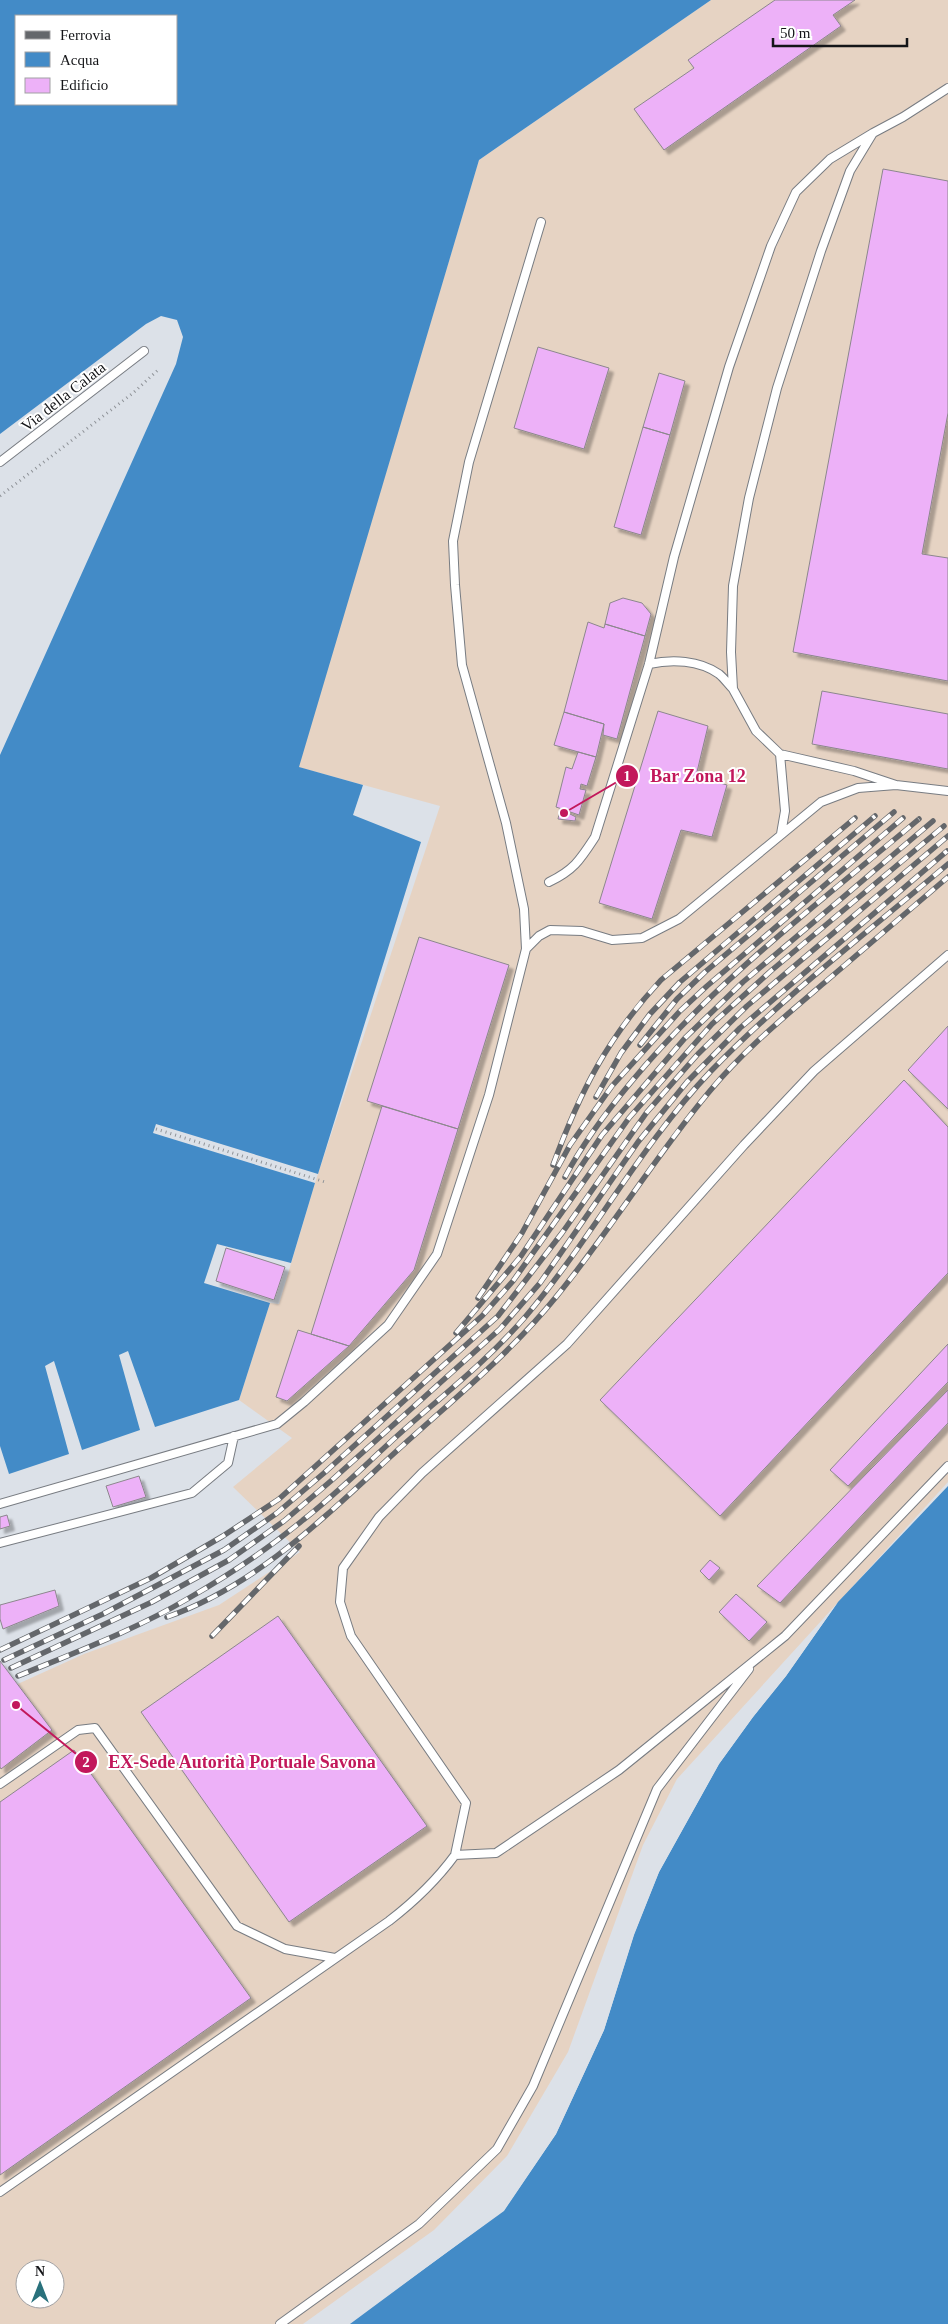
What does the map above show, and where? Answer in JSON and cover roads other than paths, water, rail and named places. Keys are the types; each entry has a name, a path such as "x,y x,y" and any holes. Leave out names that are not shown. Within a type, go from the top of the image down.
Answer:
{"lane":[{"path":"549,882 567,873 581,858 595,837 649,664 674,557 718,402 771,246 796,192 830,160 873,132 903,117 948,88"},
{"path":"733,689 731,652 733,586 749,498 774,397 821,251 850,171 873,132"},
{"path":"0,1504 277,1424 304,1402 388,1325 437,1254 489,1095 526,949 522,897 506,823 462,665 453,541 469,462 540,222"},
{"name":"Via della Calata","path":"0,462 144,350"},
{"path":"649,664 668,660 694,663 720,674 733,689 756,730 780,754 854,771 896,785"},
{"path":"780,754 785,811 782,834"},
{"path":"526,949 539,936 550,930 582,931 612,940 642,938 678,919 821,802 858,788 896,785 948,791"},
{"path":"0,2192 336,1958 421,1895 440,1876 456,1854 466,1803 351,1636 340,1602 343,1568 379,1517 422,1473 567,1344 744,1145 814,1071 948,955"},
{"path":"0,1543 192,1493 228,1463 234,1436"},
{"path":"456,1854 496,1853 619,1770 785,1636 948,1466"},
{"path":"280,2324 419,2224 497,2149 534,2086 657,1789 757,1659"},
{"path":"0,1784 78,1730 95,1728 237,1926 285,1949 336,1958"}],"water":[{"path":"0,0 711,0 479,160 299,767 363,785 353,815 421,842 318,1174 156,1124 153,1133 315,1183 291,1263 217,1244 204,1283 270,1303 239,1400 155,1427 128,1351 119,1355 140,1430 82,1450 54,1361 45,1366 69,1454 9,1474 0,1446 0,755 176,364 183,337 177,320 161,316 146,324 0,434"},
{"path":"948,1486 948,2324 350,2324 504,2210 556,2134 604,2030 634,1934 659,1872 719,1764 786,1676 838,1602"}],"railway":[{"path":"640,1045 677,999 705,972 894,812"},
{"path":"596,1097 621,1053 650,1014 680,982 875,816"},
{"path":"553,1165 574,1113 597,1067 625,1023 661,980 855,818"},
{"path":"478,1298 522,1233 570,1145 612,1086 680,1011 707,986 903,818"},
{"path":"565,1177 588,1140 614,1104 664,1044 733,976 919,819"},
{"path":"456,1333 521,1256 602,1135 685,1038 743,982 933,821"},
{"path":"0,1650 151,1578 223,1536 279,1499 482,1316 513,1281 629,1118 712,1024 772,970 944,826"},
{"path":"4,1660 103,1614 224,1550 277,1513 324,1473 498,1316 562,1233 647,1112 698,1054 747,1006 948,836"},
{"path":"11,1668 152,1602 229,1560 284,1521 332,1480 500,1329 540,1283 638,1142 687,1082 740,1028 947,851"},
{"path":"18,1676 169,1610 262,1551 330,1498 483,1360 526,1316 573,1255 661,1130 711,1071 797,990 948,864"},
{"path":"167,1617 202,1602 235,1584 297,1540 486,1370 522,1335 556,1297 669,1143 722,1077 779,1022 948,877"},
{"path":"212,1636 299,1546"}],"place":[{"name":"Bar Zona 12","path":"564,813"},
{"name":"EX-Sede Autorità Portuale Savona","path":"16,1705"}]}
